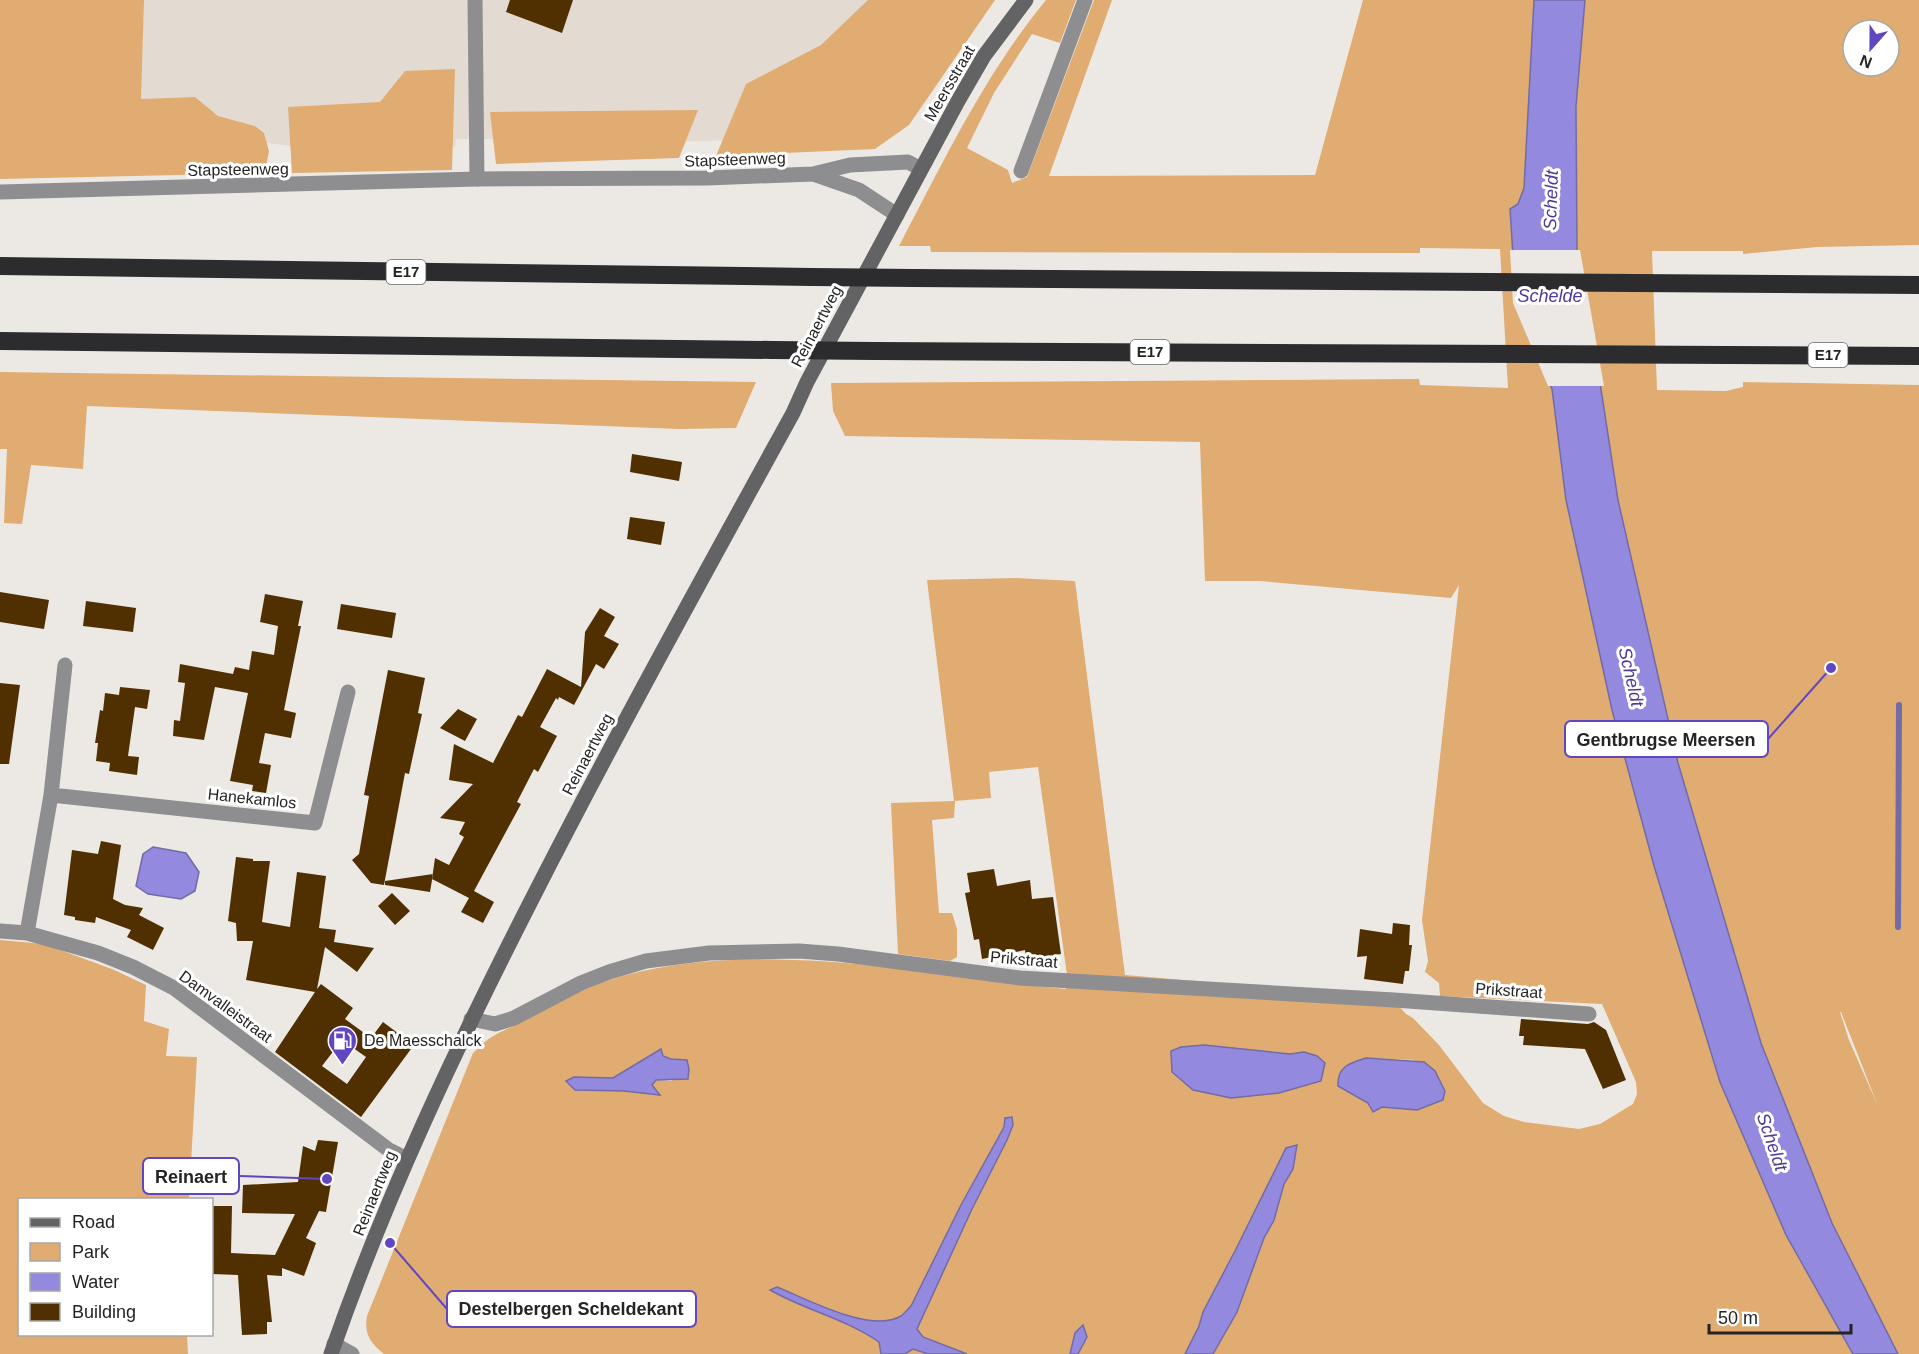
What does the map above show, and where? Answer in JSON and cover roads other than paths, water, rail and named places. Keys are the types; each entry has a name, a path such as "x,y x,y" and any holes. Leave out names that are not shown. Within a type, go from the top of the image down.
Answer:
{"highway":[{"name":"E17","path":"0,266 812,277 1919,285"},
{"name":"E17","path":"0,341 875,351 1919,356"}],"main road":[{"name":"Meersstraat","path":"910,189 984,56 1026,0"},
{"name":"Reinaertweg","path":"333,1349 407,1159 471,1018 602,763 793,412 910,189"}],"street":[{"path":"475,0 477,179"},
{"path":"1021,171 1086,0"},
{"name":"Stapsteenweg","path":"0,192 477,179 707,178 813,174 850,165 908,162 921,169"},
{"name":"Stapsteenweg","path":"813,174 859,190 897,215"},
{"path":"27,933 51,795 64,665"},
{"name":"Hanekamlos","path":"51,795 315,823 348,692"},
{"name":"Damvalleistraat","path":"0,931 27,933 98,953 133,967 174,988 389,1150 407,1159"},
{"name":"Prikstraat","path":"471,1018 495,1024 514,1018 581,983 646,961 709,953 799,951 1020,978 1589,1014"},
{"path":"333,1349 352,1354"}],"water":[{"name":"Schelde","path":"1534,0 1585,0 1576,106 1577,250 1618,500 1678,763 1761,1043 1832,1223 1898,1354 1853,1354 1786,1235 1720,1082 1654,866 1612,710 1566,500 1552,389 1516,302 1510,209 1518,204 1524,188"},
{"path":"153,847 186,853 199,872 195,891 181,899 148,894 136,886 143,854"},
{"path":"1204,1045 1290,1054 1304,1052 1317,1056 1325,1063 1321,1081 1279,1093 1231,1098 1193,1090 1172,1072 1171,1051 1181,1047"},
{"path":"661,1049 663,1056 687,1060 689,1069 688,1079 656,1080 652,1085 660,1095 624,1091 575,1090 566,1081 574,1077 613,1078"},
{"path":"1366,1058 1424,1062 1435,1071 1445,1091 1443,1100 1417,1110 1382,1107 1373,1112 1368,1103 1338,1086 1340,1074 1345,1067"},
{"path":"1012,1117 1013,1125 1007,1140 972,1209 917,1329 923,1337 967,1354 928,1354 913,1349 905,1354 881,1354 879,1342 866,1334 770,1290 777,1287 856,1318 873,1321 901,1316 911,1306 961,1205 1004,1127 1005,1118"},
{"path":"1297,1145 1293,1169 1284,1184 1274,1220 1264,1238 1237,1312 1213,1354 1185,1354 1199,1326 1203,1312 1286,1148"},
{"path":"1083,1325 1087,1337 1078,1354 1070,1354 1075,1333"}],"waterway":[{"path":"1898,927 1899,705"}],"place":[{"name":"Gentbrugse Meersen","path":"1831,668"},
{"name":"De Maesschalck","path":"343,1066"},
{"name":"Reinaert","path":"327,1179"},
{"name":"Destelbergen Scheldekant","path":"390,1243"}],"water label":[{"name":"Scheldt","path":"1551,200"},
{"name":"Scheldt","path":"1631,677"},
{"name":"Scheldt","path":"1772,1142"}]}
